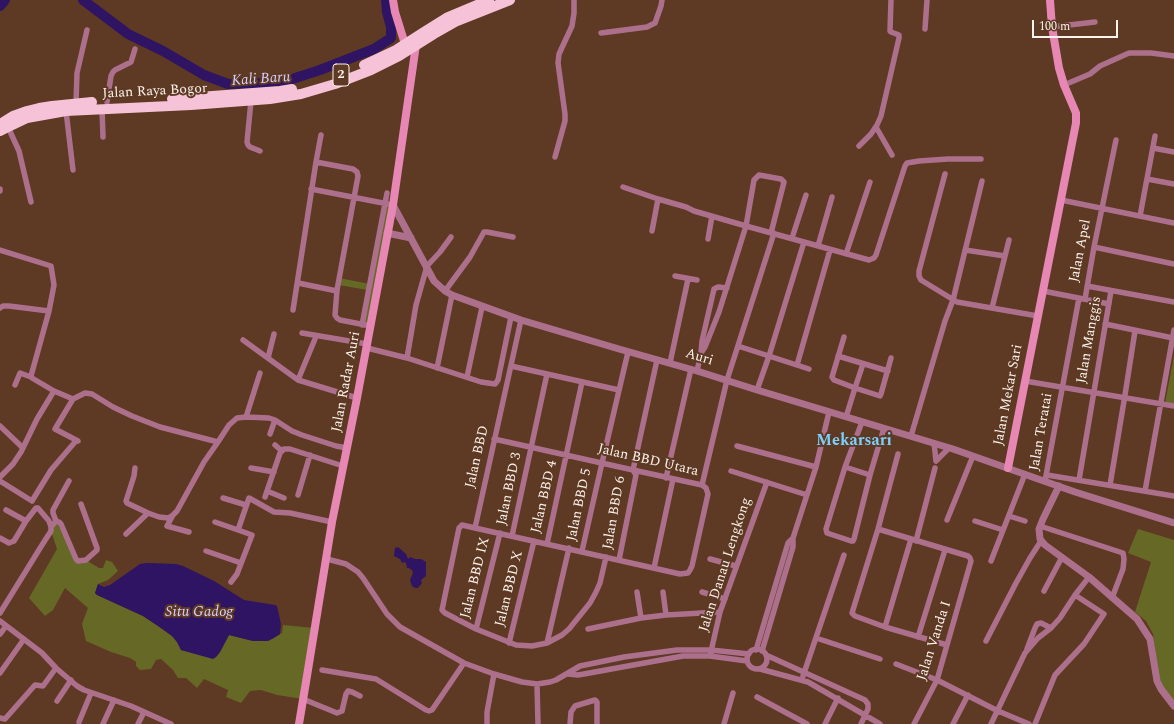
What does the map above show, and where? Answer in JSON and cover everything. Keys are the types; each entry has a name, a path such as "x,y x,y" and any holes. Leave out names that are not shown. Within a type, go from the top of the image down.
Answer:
{"highway":[{"name":"Jalan Raya Bogor","path":"191,102 280,91 311,85 369,63 396,50 448,17 489,0"},
{"name":"Jalan Raya Bogor","path":"3,127 13,116 27,111 76,103 104,105 251,101 290,96 334,84 383,64 399,56 444,27 504,1"},
{"name":"Jalan Raya Bogor","path":"3,127 27,118 104,105"}],"main road":[{"path":"393,0 395,12 405,44"},
{"name":"Jalan Mekar Sari","path":"1008,468 1076,123 1076,113 1064,85 1059,68 1052,26 1050,0"},
{"name":"Jalan Radar Auri","path":"298,724 332,522 371,326 387,233 389,204 416,45"}],"street":[{"path":"554,157 565,121 558,63 560,54 572,26 574,0"},
{"path":"601,33 647,27 655,23 662,0"},
{"path":"859,146 871,134 881,116 899,36 890,32 891,0"},
{"path":"925,29 927,0"},
{"path":"1052,26 1096,22"},
{"path":"76,103 77,69 87,30"},
{"path":"103,137 104,105 111,76 115,70 131,62 135,49"},
{"path":"1064,85 1090,74 1100,66 1129,53 1151,52 1174,56"},
{"path":"251,101 247,142 250,147 260,150"},
{"path":"66,111 74,170"},
{"path":"3,127 19,151 31,202"},
{"path":"876,127 883,142 892,155"},
{"path":"293,310 311,189 321,135"},
{"path":"1140,216 1155,136"},
{"name":"Jalan Apel","path":"1062,387 1082,299 1087,286 1116,140"},
{"path":"1153,148 1174,152"},
{"path":"623,187 658,200 686,207 694,211 869,260 874,258 907,163 948,159 981,159"},
{"path":"316,162 356,170 358,176 334,312 340,320 371,326"},
{"path":"945,174 919,271 921,280 958,302 1038,316"},
{"path":"666,478 694,370 719,312 746,226 754,180 756,177 761,175 781,179 784,182 772,233 727,380 702,485"},
{"path":"1147,179 1174,184"},
{"path":"911,436 944,321 953,300 982,181"},
{"path":"846,254 870,182"},
{"path":"311,189 389,204"},
{"path":"362,324 389,204 387,193"},
{"path":"792,238 806,194"},
{"path":"818,246 832,198"},
{"path":"652,231 658,200"},
{"path":"1061,200 1174,223"},
{"name":"Auri","path":"389,204 401,217 410,238 434,281 452,295 520,320 727,380 934,443 1008,468"},
{"path":"708,240 712,216"},
{"path":"445,291 470,257 484,232 513,237"},
{"path":"387,233 410,238"},
{"path":"407,358 416,305 427,266 451,237"},
{"path":"992,308 1009,240"},
{"path":"757,390 804,242"},
{"path":"1094,246 1174,264"},
{"path":"0,250 51,266 54,285 49,312 31,377"},
{"path":"797,365 830,250"},
{"path":"965,250 1005,256"},
{"path":"676,276 696,280"},
{"path":"670,363 688,279"},
{"path":"298,283 337,291"},
{"path":"1087,286 1174,302"},
{"path":"701,353 702,341 714,288 727,288"},
{"path":"1043,291 1109,304"},
{"name":"Jalan Manggis","path":"1079,480 1111,291"},
{"path":"437,368 452,295"},
{"path":"0,308 3,306 9,306 49,312"},
{"path":"467,377 482,307"},
{"path":"709,309 719,312"},
{"path":"302,333 367,346 493,384 496,383 511,317"},
{"name":"Jalan BBD","path":"475,528 520,320"},
{"path":"1105,324 1173,338"},
{"path":"1110,485 1135,330"},
{"path":"1145,491 1174,330"},
{"path":"268,358 274,334"},
{"path":"844,337 833,379 880,396 891,358"},
{"path":"298,380 314,339"},
{"path":"243,340 298,380 357,398"},
{"path":"337,342 367,346"},
{"path":"738,346 809,369"},
{"name":"Jalan BBD 5","path":"582,551 628,352"},
{"path":"838,356 888,371"},
{"name":"Jalan BBD 6","path":"619,560 636,475 633,470 657,360"},
{"path":"846,417 863,364"},
{"path":"511,366 619,390"},
{"path":"15,385 20,373 31,377 54,391 73,399"},
{"path":"246,417 260,373"},
{"name":"Jalan BBD 3","path":"512,536 547,374"},
{"path":"1025,381 1174,406"},
{"name":"Jalan BBD 4","path":"547,544 582,382"},
{"name":"Jalan Teratai","path":"1046,478 1062,387"},
{"path":"0,477 13,464 54,391"},
{"path":"0,481 32,501 50,470 75,442 78,441 55,429 73,399 85,393 90,393 139,419 160,427 218,442"},
{"path":"761,652 792,547 792,538 816,467 829,412"},
{"path":"189,532 167,526 170,519 182,504 204,462 232,421 236,418 264,417 275,420 292,431 336,446 347,448"},
{"path":"270,434 275,420"},
{"path":"862,422 845,467 826,531 827,533 851,541 854,539 870,475 884,428"},
{"path":"0,426 23,448"},
{"name":"Jalan BBD Utara","path":"494,440 702,485 707,489 708,494 692,566 688,573 680,574 547,544"},
{"path":"934,443 936,461 949,448"},
{"path":"275,445 282,451"},
{"path":"737,446 816,467"},
{"path":"284,498 266,494 284,449 290,449 344,466"},
{"path":"898,454 878,529 852,613 855,616 885,628 947,645"},
{"path":"298,495 310,455"},
{"path":"947,520 973,456"},
{"path":"845,467 870,475"},
{"path":"135,468 126,501 127,503 163,518 168,518 174,514"},
{"path":"251,468 274,472"},
{"path":"885,628 914,540 935,468"},
{"path":"1008,468 1025,474 1046,478 1079,480 1174,496"},
{"path":"731,471 807,495"},
{"path":"990,561 1025,474"},
{"path":"1046,478 1059,486 1174,523"},
{"path":"654,568 672,479"},
{"path":"69,481 53,510 53,513 56,521 61,524 78,561 86,560 97,550 97,546 81,504"},
{"name":"Jalan Danau Lengkong","path":"710,656 720,612 767,482"},
{"path":"1059,486 1040,526 1039,536 1041,541 1089,577 1137,620 1148,634 1157,681 1174,706"},
{"path":"223,498 246,506"},
{"path":"238,530 249,498 274,512 290,513 332,522"},
{"path":"0,538 11,543 16,538 35,509 38,508 49,521 51,527"},
{"path":"6,510 26,521"},
{"path":"126,534 148,513"},
{"path":"1008,516 1026,521"},
{"path":"0,613 56,521"},
{"path":"975,521 1003,530"},
{"path":"215,522 252,535 237,574 232,582"},
{"path":"547,544 464,525 459,528 442,610 476,629 516,646 547,643 562,635 569,629 590,603 600,583 606,557"},
{"path":"1040,526 1124,553 1123,569 1112,598"},
{"path":"878,529 945,550 918,637"},
{"name":"Jalan BBD IX","path":"476,629 500,533"},
{"name":"Jalan BBD X","path":"508,643 534,541"},
{"path":"986,641 1041,541"},
{"path":"547,643 569,548"},
{"path":"206,550 241,563"},
{"name":"Jalan Vanda I","path":"914,724 937,680 971,562 969,556 945,550"},
{"path":"801,679 844,555"},
{"path":"1044,591 1062,557"},
{"path":"326,559 346,564 358,572 387,614 400,627 464,663 522,682 536,684 556,680 580,666 624,657 677,650 711,650 748,654"},
{"path":"710,559 736,566"},
{"path":"1025,653 1038,638 1051,628 1060,618 1089,577"},
{"path":"637,592 641,618"},
{"path":"663,592 666,615"},
{"path":"702,592 725,599"},
{"path":"1035,724 1055,675 1084,644 1104,614 1075,595"},
{"path":"588,629 641,618 720,612"},
{"path":"0,621 42,653 56,668 77,686 91,693 131,706 170,724"},
{"path":"991,724 1025,653 1035,628 1041,623 1051,628"},
{"path":"0,634 6,626"},
{"path":"816,638 880,659"},
{"path":"0,673 24,639"},
{"path":"861,724 866,715 869,706 865,700 761,652 752,650 748,654 747,661 750,667 801,679 838,698 866,715 880,724"},
{"path":"760,669 766,664 767,659 761,652"},
{"path":"568,674 578,675 683,656 710,656 747,661"},
{"path":"322,670 372,677 429,711 432,710 464,663"},
{"path":"896,664 937,680 998,711 1029,724"},
{"path":"0,718 5,719 35,685 43,686 56,668"},
{"path":"487,724 487,712 494,674"},
{"path":"57,701 71,680"},
{"path":"536,684 538,724"},
{"path":"303,699 337,713 342,711 346,694 348,692 352,692 360,696"},
{"path":"79,722 91,693"},
{"path":"724,724 733,693"},
{"path":"953,724 968,695"},
{"path":"757,697 796,721 807,724"},
{"path":"825,724 838,698"},
{"path":"103,724 114,700"},
{"path":"570,724 570,712 575,706 595,700 597,702 597,724"},
{"path":"138,724 144,712"}],"shaded area":[{"path":"385,203 393,205 371,326 362,325 368,290 338,285 339,278 370,284"},
{"path":"1174,356 1174,404 1165,403"},
{"path":"56,521 76,559 86,560 99,568 103,568 106,560 112,562 118,571 108,580 98,584 95,593 143,616 172,636 181,650 213,658 220,652 229,635 253,641 261,641 282,633 283,625 315,628 303,699 277,695 261,690 250,691 241,703 226,697 228,690 204,679 197,688 186,678 178,678 173,670 161,659 156,660 151,669 140,670 136,666 136,662 130,658 111,652 86,641 82,624 88,608 65,588 53,610 45,616 29,598 57,549 51,531"},
{"path":"1138,529 1174,540 1174,702 1164,690 1159,677 1153,634 1146,621 1135,612 1151,562 1128,553"}],"water":[{"path":"398,547 406,554 408,559 410,557 421,559 426,562 426,576 421,580 422,583 418,588 412,586 410,580 413,573 412,570 407,568 406,563 402,563 400,559 394,556 395,548"},
{"name":"Situ Gadog","path":"140,564 176,564 183,566 214,581 244,600 277,606 281,624 280,634 268,641 253,641 229,635 220,652 213,659 181,650 172,636 143,616 95,593 98,584 104,587 110,585"}],"waterway":[{"name":"Kali Baru","path":"0,6 5,0"},
{"name":"Kali Baru","path":"83,0 128,34 163,51 204,75 228,84 289,80 320,70 374,49 391,38 391,27 387,12 386,0"}],"district":[{"name":"Mekarsari","path":"854,442"}]}
